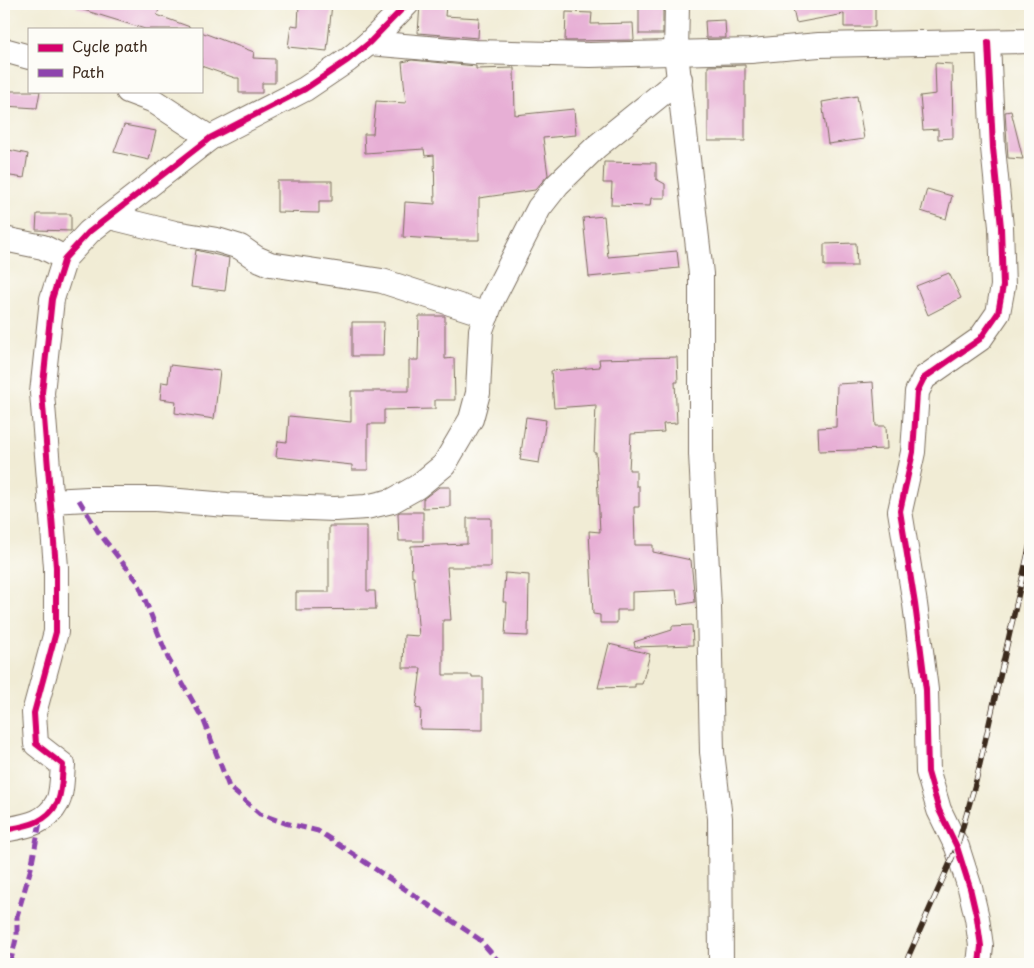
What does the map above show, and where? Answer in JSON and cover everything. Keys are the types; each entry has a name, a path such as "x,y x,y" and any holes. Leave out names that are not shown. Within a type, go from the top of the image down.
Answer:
{"street":[{"path":"4,830 40,822 58,802 63,765 36,744 34,713 56,632 56,568 42,392 52,299 65,258 89,232 210,138 305,89 348,60 369,43 407,4"},
{"path":"677,4 676,54 701,274 702,454 709,607 712,752 720,818 721,964"},
{"path":"369,43 474,52 590,55 751,51 819,45 1030,41"},
{"path":"979,964 981,946 970,888 957,847 939,810 928,772 926,690 900,511 913,452 917,392 924,378 980,339 998,314 1003,286 1001,227 993,148 988,42"},
{"path":"4,50 28,57"},
{"path":"50,501 156,499 227,505 335,509 366,507 392,501 417,487 444,464 471,419 478,393 481,330 492,300 539,208 557,185 596,147 680,80"},
{"path":"131,92 152,100 210,138"},
{"path":"110,217 175,233 217,240 240,247 256,258 270,264 382,281 487,314"},
{"path":"4,239 43,247 65,258"}],"building":[{"path":"78,4 161,4 157,15 190,28 142,28 77,8"},
{"path":"299,4 332,4 327,51 288,47 291,25 298,26"},
{"path":"420,4 446,5 445,16 479,18 478,38 418,33"},
{"path":"639,4 663,4 663,34 639,34"},
{"path":"792,4 852,4 852,7 875,6 875,27 844,27 844,14 796,23"},
{"path":"566,12 592,13 591,24 633,23 634,40 565,41"},
{"path":"725,20 726,38 706,38 705,21"},
{"path":"202,32 254,52 253,58 275,59 275,83 262,83 262,93 239,93 239,78 202,66"},
{"path":"412,60 476,66 476,69 514,68 515,115 574,109 576,135 543,138 548,175 535,190 479,198 479,240 403,237 405,202 435,204 434,155 425,156 424,149 365,153 364,134 373,134 376,101 406,103 402,62"},
{"path":"935,63 952,64 953,138 938,139 938,129 923,130 920,96 936,94"},
{"path":"745,65 745,141 708,141 708,66"},
{"path":"4,91 40,92 37,108 4,106"},
{"path":"857,96 864,139 828,144 822,102"},
{"path":"1011,111 1023,159 1008,158 1005,112"},
{"path":"124,125 156,131 149,160 114,152"},
{"path":"4,149 28,154 24,178 4,175"},
{"path":"604,162 656,163 656,179 665,184 665,198 651,198 650,206 611,205 612,183 603,183"},
{"path":"277,181 332,181 332,201 319,201 319,213 277,212"},
{"path":"927,189 952,196 946,219 921,211"},
{"path":"37,214 71,214 71,231 36,230"},
{"path":"604,216 608,257 677,251 679,268 589,277 583,218"},
{"path":"856,243 857,266 824,266 824,244"},
{"path":"196,250 229,258 225,291 191,287"},
{"path":"949,273 961,298 928,315 916,286"},
{"path":"419,316 445,316 445,359 454,358 455,400 435,400 435,409 384,410 384,424 368,424 368,470 352,470 352,465 276,457 278,441 287,442 289,416 351,422 351,391 409,391 409,360 418,360"},
{"path":"352,322 384,322 383,356 352,356"},
{"path":"677,357 678,382 675,382 677,423 663,424 664,432 631,434 629,470 636,470 636,486 639,486 639,507 634,507 635,545 653,545 653,552 691,560 695,602 678,605 676,590 632,592 632,610 617,610 617,623 600,623 600,615 593,614 589,531 600,532 596,453 594,453 596,405 554,408 551,371 600,367 599,359"},
{"path":"170,365 220,371 214,419 175,413 176,401 160,399 162,382 168,383"},
{"path":"873,382 876,426 886,426 887,449 819,451 818,428 836,427 837,384"},
{"path":"526,417 546,420 539,463 520,460"},
{"path":"439,487 450,487 450,507 423,508 423,499"},
{"path":"423,512 423,541 399,541 398,513"},
{"path":"467,518 491,518 491,567 447,567 451,620 443,620 443,675 483,677 483,730 420,729 421,709 416,708 421,668 403,668 404,635 419,636 414,577 412,577 411,546 467,544"},
{"path":"329,526 367,526 367,591 375,591 376,609 296,610 296,592 329,592"},
{"path":"505,573 529,575 528,636 505,635 507,602 503,602"},
{"path":"692,625 693,645 635,647 634,642 672,630 672,626"},
{"path":"609,644 650,654 642,684 635,684 635,687 598,688"}],"railway":[{"path":"905,964 957,847 976,781 1030,544"}],"marked path":[{"path":"79,500 99,533 138,582 168,658 204,721 229,787 260,814 285,823 318,831 479,939 501,964"},
{"path":"10,964 17,935 17,916 31,868 40,822"}],"cycle path":[{"path":"4,830 34,823 47,816 57,803 62,785 63,765 36,744 34,713 56,632 56,567 42,393 52,299 65,258 89,232 210,138 305,89 348,60 369,43 407,4"},
{"path":"979,964 981,946 970,888 957,847 939,810 928,772 926,690 900,511 913,452 917,392 924,378 980,339 998,313 1003,286 1001,227 993,148 988,42"}]}
